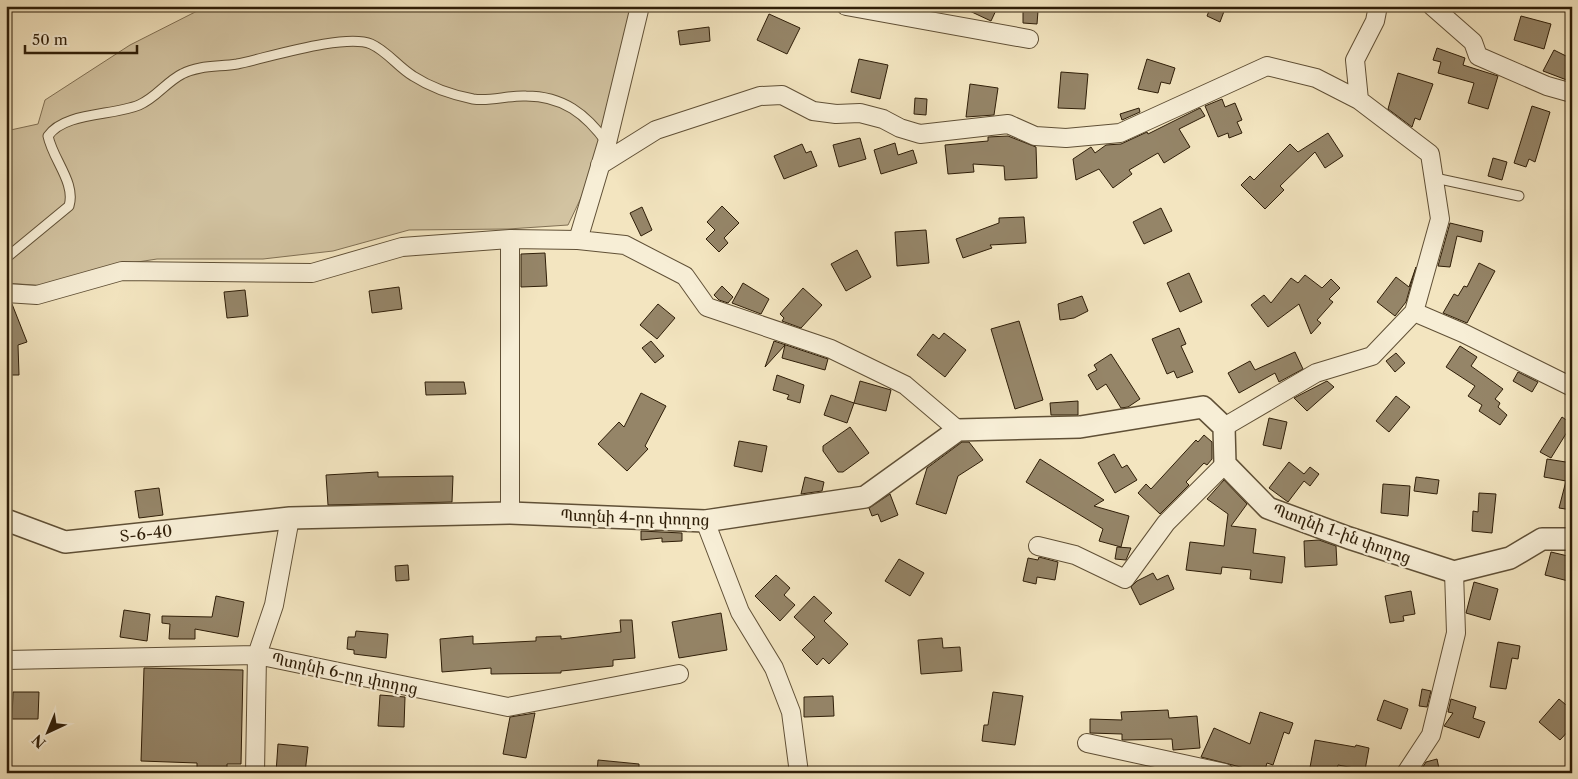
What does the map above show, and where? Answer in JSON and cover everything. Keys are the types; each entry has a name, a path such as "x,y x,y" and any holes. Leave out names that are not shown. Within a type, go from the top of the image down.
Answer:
{"street":[{"path":"578,240 607,143 640,6"},
{"path":"846,6 1028,39"},
{"path":"1359,100 1355,60 1375,21 1378,6"},
{"path":"1432,6 1472,42 1478,56 1547,86 1572,92"},
{"path":"600,165 656,130 760,96 782,95 813,111 836,114 860,113 883,119 900,128 920,134 1008,124 1035,136 1066,138 1120,133 1267,66 1316,78 1359,100 1430,154 1440,219 1414,312 1372,356 1316,373 1224,426"},
{"path":"510,239 510,513"},
{"path":"6,293 37,295 122,271 312,273 402,247 510,239 578,240 624,245 685,276 707,307 831,349 906,385 958,430 1080,428 1203,406 1224,426 1225,464 1166,523 1125,579 1075,555 1038,546"},
{"path":"1414,312 1462,333 1572,387"},
{"name":"Պտղնի 4-րդ փողոց","path":"290,518 510,513 705,521 865,497 958,430"},
{"name":"Պտղնի 1-ին փողոց","path":"1225,464 1268,508 1349,538 1454,572"},
{"path":"255,773 257,655 274,605 290,518"},
{"name":"Տ-6-40","path":"6,520 65,542 290,518"},
{"path":"705,521 740,612 774,668 791,712 799,773"},
{"path":"1406,773 1431,735 1454,642 1456,633 1454,572 1510,558 1542,539 1572,539"},
{"name":"Պտղնի 6-րդ փողոց","path":"6,660 257,655 508,707 679,674"},
{"path":"1087,743 1225,773"}],"lane":[{"path":"6,258 69,206 72,196 70,186 60,168 48,136 54,128 77,119 140,105 182,73 198,68 236,64 337,43 362,41 384,52 413,76 450,93 487,100 525,96 547,99 569,106 588,118 607,143"},
{"path":"1435,178 1519,196"}],"shaded area":[{"path":"207,6 631,6 589,181 568,225 508,229 409,230 333,251 263,259 157,259 105,267 47,286 6,283 6,131 38,124 45,100 130,45"}],"building":[{"path":"959,6 998,6 991,21"},
{"path":"1211,6 1226,6 1220,22 1207,16"},
{"path":"1023,10 1038,11 1037,24 1023,23"},
{"path":"769,14 800,28 787,54 757,40"},
{"path":"1521,16 1551,24 1544,49 1514,40"},
{"path":"709,27 710,41 680,45 678,31"},
{"path":"1437,48 1465,58 1463,65 1498,76 1488,109 1468,103 1474,83 1438,73 1441,62 1433,60"},
{"path":"1554,50 1572,59 1572,82 1543,71"},
{"path":"859,59 888,65 880,99 851,92"},
{"path":"1147,59 1175,68 1170,84 1161,82 1158,93 1138,89"},
{"path":"1061,72 1088,74 1085,109 1058,108"},
{"path":"1398,73 1433,84 1420,120 1415,118 1412,127 1388,109"},
{"path":"970,84 998,88 994,115 966,117"},
{"path":"915,98 927,99 926,115 914,114"},
{"path":"1222,99 1225,107 1235,103 1242,120 1237,122 1242,133 1229,138 1228,133 1218,137 1205,106"},
{"path":"1532,106 1550,112 1535,162 1529,159 1526,167 1514,163"},
{"path":"1139,108 1140,112 1122,120 1120,114"},
{"path":"1200,108 1205,116 1179,129 1190,147 1164,163 1158,153 1129,170 1132,174 1113,188 1099,169 1076,180 1073,159 1091,147 1095,153 1106,145 1121,144 1147,132 1148,134"},
{"path":"1328,133 1343,156 1325,168 1315,152 1280,186 1284,190 1265,209 1241,185 1250,176 1254,180 1290,144 1298,152"},
{"path":"1008,136 1036,147 1037,178 1005,180 1004,166 973,164 974,172 948,174 945,145 988,141 988,137"},
{"path":"860,138 866,159 839,167 833,145"},
{"path":"895,143 898,155 913,150 917,163 881,174 874,150"},
{"path":"802,144 806,153 811,151 817,166 784,179 774,156"},
{"path":"1493,158 1507,162 1502,180 1488,176"},
{"path":"722,206 739,223 724,238 728,243 719,252 706,239 715,230 707,222"},
{"path":"642,207 652,230 641,236 630,213"},
{"path":"1161,208 1172,231 1144,244 1133,222"},
{"path":"1024,217 1026,243 990,245 992,248 963,258 956,239 999,223 999,218"},
{"path":"1450,223 1483,231 1481,242 1457,236 1450,267 1438,266"},
{"path":"926,230 929,263 897,266 895,232"},
{"path":"857,250 871,277 846,291 831,264"},
{"path":"545,253 547,286 521,287 521,254"},
{"path":"1479,263 1495,271 1467,323 1443,313 1454,294 1458,296 1464,286 1467,287"},
{"path":"1416,267 1406,302 1395,316 1377,302 1396,277 1409,287"},
{"path":"1189,273 1202,302 1180,312 1167,283"},
{"path":"1305,275 1322,288 1331,279 1340,288 1329,299 1333,302 1317,320 1321,323 1311,334 1299,304 1268,327 1251,305 1264,295 1271,303 1291,278 1298,283"},
{"path":"743,283 769,299 761,314 732,303"},
{"path":"722,286 733,297 728,303 719,300 714,295"},
{"path":"399,287 402,309 372,313 369,291"},
{"path":"803,288 822,305 801,328 782,321 784,318 780,314"},
{"path":"245,290 248,316 227,318 224,292"},
{"path":"1082,296 1088,311 1074,318 1060,320 1058,304"},
{"path":"6,304 12,304 27,342 18,345 19,375 6,375"},
{"path":"658,304 675,318 657,339 640,325"},
{"path":"1019,321 1043,400 1015,409 991,329"},
{"path":"1179,328 1186,344 1181,346 1193,372 1177,378 1174,371 1167,374 1152,339"},
{"path":"944,333 966,350 945,377 917,355 933,334 939,339"},
{"path":"651,341 664,356 655,363 642,348"},
{"path":"774,341 828,359 825,370 782,358 785,345 765,367"},
{"path":"1460,346 1477,357 1471,366 1503,389 1495,399 1500,403 1498,407 1507,415 1500,425 1479,411 1482,405 1468,396 1475,386 1446,367"},
{"path":"1295,352 1303,369 1279,382 1275,373 1239,393 1228,373 1250,361 1255,370"},
{"path":"1396,353 1405,363 1395,372 1386,361"},
{"path":"1111,354 1140,399 1128,407 1121,408 1106,384 1097,390 1088,375 1097,370 1094,365"},
{"path":"1518,372 1538,382 1532,392 1513,381"},
{"path":"777,375 804,385 800,403 787,399 789,395 773,390"},
{"path":"860,381 891,390 886,411 854,403"},
{"path":"1327,381 1334,387 1307,411 1294,398"},
{"path":"425,382 464,382 466,394 426,395"},
{"path":"641,393 666,406 645,446 648,449 627,471 598,444 619,422 624,427"},
{"path":"831,395 854,403 847,423 824,415"},
{"path":"1396,396 1410,407 1389,432 1376,421"},
{"path":"1078,401 1078,415 1051,415 1050,403"},
{"path":"1562,417 1572,424 1551,458 1540,452"},
{"path":"1269,418 1287,422 1281,449 1263,445"},
{"path":"850,427 869,453 843,472 838,472 823,451 823,446"},
{"path":"1204,435 1212,442 1212,459 1207,465 1204,463 1186,482 1189,485 1160,514 1138,493 1146,484 1151,489 1196,440 1198,442"},
{"path":"739,441 767,446 762,472 734,466"},
{"path":"962,442 969,442 983,460 958,476 946,514 916,504 927,468"},
{"path":"1114,454 1122,468 1127,465 1137,480 1115,493 1098,463"},
{"path":"1040,459 1104,500 1094,506 1129,516 1121,547 1099,541 1103,529 1026,482"},
{"path":"1547,459 1572,463 1572,510 1559,508 1566,481 1544,477"},
{"path":"1289,462 1304,474 1310,467 1319,474 1310,486 1304,481 1288,502 1269,488"},
{"path":"378,472 378,477 453,476 452,502 328,505 326,475"},
{"path":"805,477 824,482 822,491 801,494"},
{"path":"1416,477 1439,480 1437,494 1414,491"},
{"path":"1224,480 1247,504 1231,526 1256,529 1253,553 1285,557 1282,583 1250,579 1251,570 1222,567 1221,574 1186,570 1190,542 1224,546 1228,514 1207,499"},
{"path":"1383,484 1410,486 1408,516 1381,513"},
{"path":"159,488 163,515 139,518 135,491"},
{"path":"1479,493 1496,494 1492,533 1472,531 1473,511 1478,512"},
{"path":"890,494 898,515 881,522 878,514 872,516 869,508"},
{"path":"641,531 682,533 682,541 662,542 662,538 641,540"},
{"path":"1319,540 1336,546 1337,565 1305,567 1304,541"},
{"path":"1117,547 1131,548 1126,560 1115,559"},
{"path":"1551,552 1572,557 1572,582 1545,575"},
{"path":"1039,557 1058,562 1055,580 1037,577 1036,584 1023,581 1028,558 1038,560"},
{"path":"899,559 924,573 910,596 885,581"},
{"path":"408,565 409,580 396,581 395,566"},
{"path":"1153,573 1157,580 1168,575 1174,589 1140,605 1131,587 1137,581"},
{"path":"776,575 790,588 784,595 795,605 780,621 755,596"},
{"path":"1474,582 1498,589 1490,620 1466,613"},
{"path":"1411,591 1415,614 1403,616 1404,621 1390,623 1385,596"},
{"path":"216,596 244,602 238,637 195,629 195,639 169,639 170,624 162,623 162,616 212,617"},
{"path":"814,596 832,613 824,621 848,644 829,664 823,658 817,665 802,650 815,637 794,617"},
{"path":"124,610 150,614 147,641 120,637"},
{"path":"721,613 727,650 679,658 672,622"},
{"path":"620,620 632,620 635,658 613,660 613,666 561,671 561,673 491,674 491,668 442,672 440,639 473,636 473,644 536,641 536,637 561,636 561,639 621,632"},
{"path":"356,631 388,634 386,658 354,654 354,650 347,649 348,637 355,637"},
{"path":"942,638 943,648 960,647 962,671 921,674 918,640"},
{"path":"1498,642 1520,646 1518,659 1512,658 1506,689 1490,687"},
{"path":"144,668 243,670 241,764 227,764 227,773 197,773 197,763 141,761"},
{"path":"1422,689 1431,691 1427,707 1419,706"},
{"path":"13,692 39,692 38,719 12,719"},
{"path":"993,692 1023,696 1015,745 982,741 984,725 988,725"},
{"path":"380,695 405,697 404,727 378,726"},
{"path":"833,696 834,716 804,717 804,697"},
{"path":"1451,699 1476,707 1473,718 1485,722 1479,738 1444,726 1453,713 1448,712"},
{"path":"1559,699 1572,710 1572,727 1560,740 1539,722"},
{"path":"1384,700 1408,709 1401,729 1377,720"},
{"path":"1168,710 1169,718 1197,716 1200,748 1173,750 1172,739 1122,740 1122,734 1090,733 1090,719 1122,720 1121,712"},
{"path":"1260,712 1293,723 1289,734 1284,732 1273,765 1267,763 1264,773 1201,757 1214,728 1250,744"},
{"path":"535,713 526,758 503,754 510,717"},
{"path":"1315,740 1369,748 1365,770 1338,765 1336,773 1309,773"},
{"path":"278,744 308,747 305,773 276,773"},
{"path":"1437,759 1440,773 1419,773 1426,762"},
{"path":"598,760 639,764 639,773 597,773"}]}
